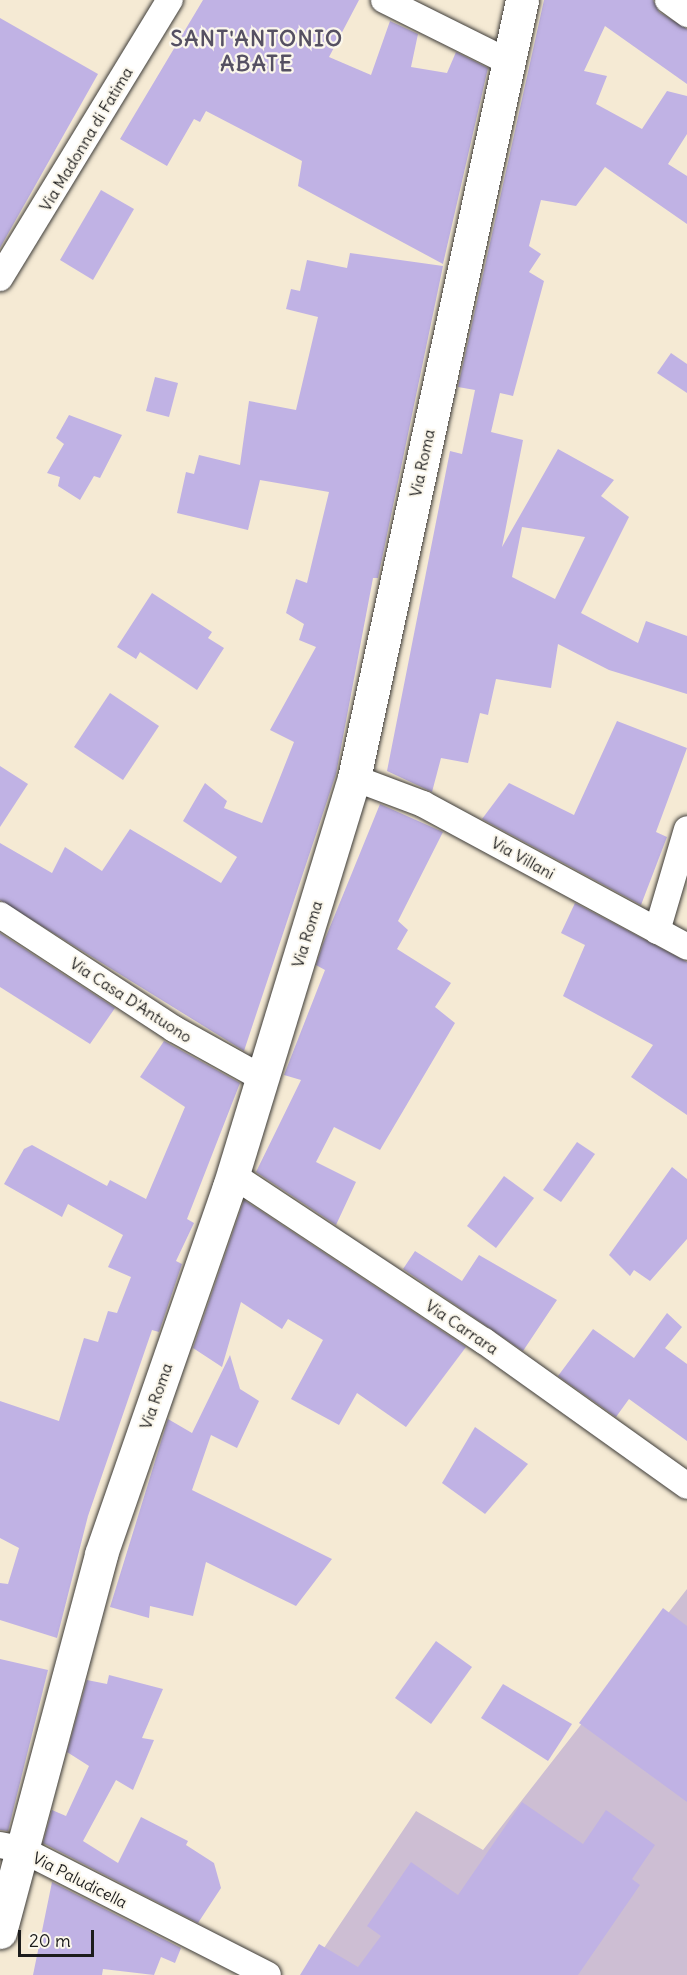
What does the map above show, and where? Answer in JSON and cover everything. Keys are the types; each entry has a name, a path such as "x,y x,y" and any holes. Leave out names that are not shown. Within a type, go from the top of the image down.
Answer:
{"main road":[{"name":"Via Roma","path":"0,1932 10,1847 101,1554 233,1175 264,1079 354,778 522,0"}],"street":[{"name":"Via Madonna di Fatima","path":"0,278 170,0"},
{"path":"384,0 509,62"},
{"path":"669,0 687,14"},
{"name":"Via Villani","path":"354,778 423,804 687,946"},
{"path":"657,931 687,828"},
{"name":"Via Casa D'Antuono","path":"0,915 174,1029 264,1079"},
{"name":"Via Carrara","path":"233,1175 484,1341 687,1486"},
{"name":"Via Paludicella","path":"10,1847 268,1975"}],"shaded area":[{"path":"687,1589 687,1975 366,1975 324,1948 416,1811 483,1850"}],"building":[{"path":"203,0 359,0 329,57 371,75 390,21 418,34 411,67 447,73 456,52 488,68 443,264 298,186 302,161 206,111 200,122 194,119 167,166 120,139"},
{"path":"544,0 653,0 659,12 687,29 687,84 605,26 584,71 607,76 596,104 642,129 667,91 687,96 687,134 668,164 687,176 687,224 605,167 576,206 541,200 529,246 541,254 529,272 544,281 513,396 500,393 491,432 523,440 502,547 558,449 614,480 601,496 629,517 581,613 638,643 646,621 687,636 687,694 609,670 558,644 551,688 496,679 488,715 480,713 468,763 441,758 432,792 387,771 450,451 462,454 475,390 458,387","holes":["522,527 585,537 555,599 512,577"]},
{"path":"0,18 98,74 0,248"},
{"path":"101,190 134,209 93,280 60,260"},
{"path":"350,253 443,266 378,578 373,578 336,774 244,1051 0,900 0,843 52,873 65,847 102,871 130,829 221,883 237,857 183,821 205,783 227,801 224,808 262,823 294,742 270,730 316,647 299,640 304,624 286,613 296,579 307,583 329,492 260,480 248,530 177,513 186,472 194,474 199,455 240,465 249,401 296,410 318,317 286,309 291,289 300,291 307,260 347,268"},
{"path":"671,353 687,364 687,393 657,373"},
{"path":"155,377 178,383 169,417 146,411"},
{"path":"69,415 122,435 100,478 94,476 80,500 58,486 60,477 47,473 64,444 56,438"},
{"path":"152,593 212,632 208,638 224,648 197,690 140,652 136,659 117,647"},
{"path":"110,693 159,726 123,780 74,747"},
{"path":"617,721 687,748 656,832 667,837 641,905 482,819 509,783 574,815"},
{"path":"0,766 28,784 0,827"},
{"path":"380,804 443,832 398,921 408,930 397,949 451,983 435,1007 455,1023 380,1150 334,1127 316,1162 356,1182 336,1225 256,1172 301,1080 284,1075 325,970 316,965 323,944"},
{"path":"575,903 687,962 687,1115 631,1077 653,1045 563,996 585,945 561,933"},
{"path":"0,933 115,1008 90,1044 0,987"},
{"path":"164,1041 240,1083 187,1219 194,1223 176,1261 182,1264 159,1332 152,1330 88,1516 57,1638 0,1620 0,1583 8,1584 19,1548 0,1538 0,1401 59,1421 84,1338 98,1342 108,1311 117,1313 131,1277 108,1267 123,1235 68,1204 62,1217 4,1184 24,1149 32,1145 107,1186 110,1180 146,1199 185,1107 140,1077"},
{"path":"577,1142 595,1154 561,1202 543,1190"},
{"path":"672,1167 687,1179 687,1239 650,1281 634,1270 630,1276 609,1255"},
{"path":"504,1176 534,1198 496,1248 467,1226"},
{"path":"244,1200 466,1347 406,1427 357,1393 339,1425 291,1399 323,1340 288,1319 282,1329 241,1302 222,1367 193,1348"},
{"path":"415,1251 462,1281 479,1255 557,1300 523,1351 403,1269"},
{"path":"667,1313 682,1327 665,1348 687,1364 687,1441 629,1399 616,1417 558,1376 593,1329 634,1358"},
{"path":"230,1355 240,1389 259,1401 237,1448 211,1435 192,1490 332,1559 296,1606 206,1562 193,1616 150,1606 149,1618 110,1607 168,1419 192,1433"},
{"path":"475,1427 528,1464 485,1514 442,1483"},
{"path":"663,1608 687,1626 687,1802 579,1723"},
{"path":"436,1641 472,1667 431,1724 395,1698"},
{"path":"0,1659 48,1670 8,1831 0,1830"},
{"path":"109,1675 163,1689 142,1738 154,1740 133,1790 116,1780 83,1841 118,1863 141,1817 188,1841 186,1845 214,1863 221,1888 198,1923 43,1843 52,1810 66,1816 89,1766 67,1752 87,1680 107,1684"},
{"path":"503,1684 572,1724 548,1761 481,1718"},
{"path":"522,1802 583,1844 606,1810 655,1845 632,1879 640,1885 578,1975 300,1975 319,1944 358,1967 381,1936 367,1926 411,1862 458,1895"},
{"path":"52,1882 181,1948 175,1963 161,1957 154,1975 103,1969 102,1975 33,1975"}],"district":[{"name":"SANT'ANTONIO ABATE","path":"257,50"}]}
